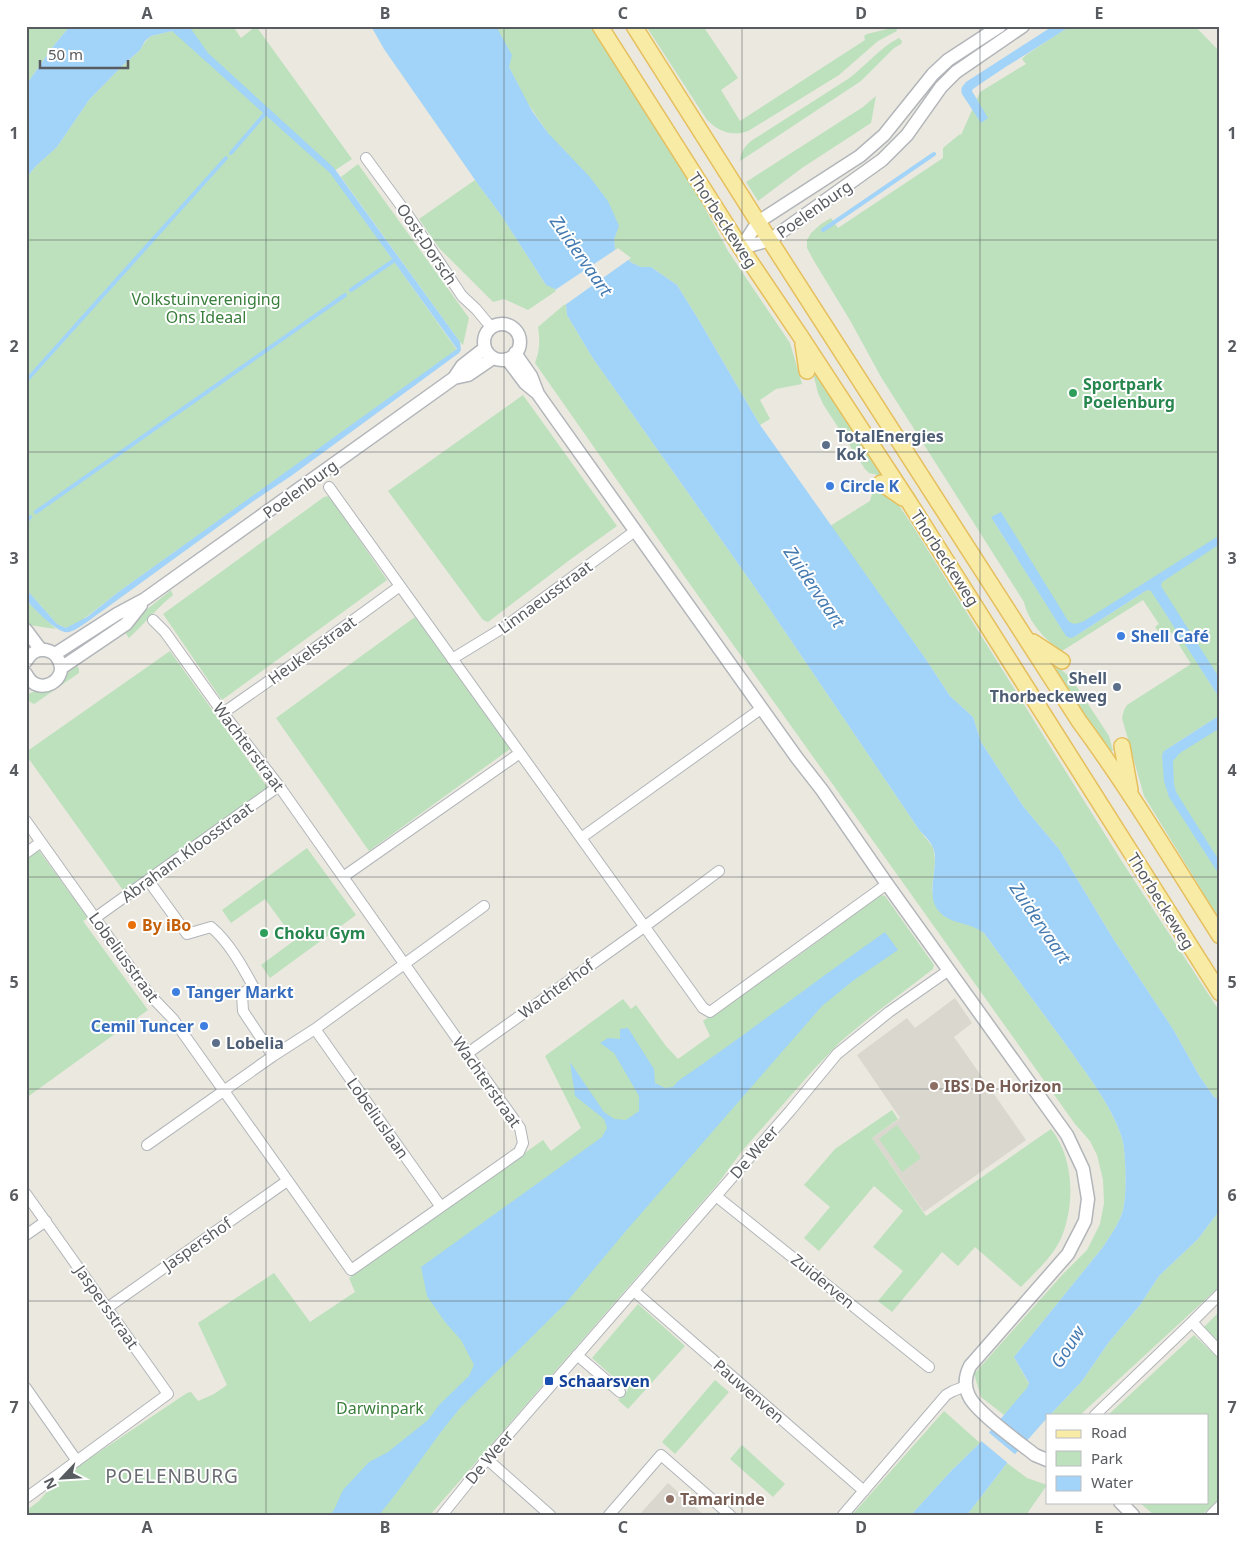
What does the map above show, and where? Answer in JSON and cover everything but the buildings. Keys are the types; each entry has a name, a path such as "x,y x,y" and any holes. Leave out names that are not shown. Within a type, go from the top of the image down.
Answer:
{"main road":[{"name":"Thorbeckeweg","path":"600,26 741,248 909,502 1220,992"},
{"name":"Thorbeckeweg","path":"634,26 758,222 1220,936"},
{"path":"801,337 807,371"},
{"path":"881,483 909,502"},
{"path":"1027,639 1062,662"},
{"path":"1122,746 1131,797"}],"street":[{"name":"Poelenburg","path":"741,248 758,222 872,147 889,130 933,74 948,60 1000,26"},
{"name":"Poelenburg","path":"741,248 770,240 882,160 907,135 941,87 956,72 1023,26"},
{"name":"Oost-Dorsch","path":"366,158 410,218 462,296 491,327"},
{"path":"498,324 506,324 516,330 520,344 511,356 502,360 489,353 484,340 486,333 491,327 498,324"},
{"name":"Poelenburg","path":"55,654 117,614 145,599 454,378 468,375 489,353"},
{"path":"511,356 531,376 538,394 1067,1135 1083,1169 1088,1198 1085,1221 1068,1254 970,1366 967,1373 966,1386 972,1402 1041,1457"},
{"path":"329,487 703,1008 710,1012 887,884"},
{"name":"Linnaeusstraat","path":"452,658 506,626 635,531"},
{"name":"Heukelsstraat","path":"223,713 294,664 400,586"},
{"name":"Poelenburg","path":"29,683 46,686 52,684 60,674 61,668 126,624 145,599"},
{"name":"Wachterstraat","path":"152,620 165,632 223,713 279,786 520,1128 523,1143 519,1152 441,1206"},
{"path":"26,630 41,650"},
{"path":"27,657 36,651 46,650 55,654 61,668"},
{"path":"581,838 762,708"},
{"path":"343,877 520,753"},
{"name":"Abraham Kloosstraat","path":"96,918 279,786"},
{"name":"Lobeliusstraat","path":"26,820 149,994 173,1019 351,1270 441,1206"},
{"path":"26,853 41,842"},
{"path":"644,926 719,871"},
{"path":"148,880 187,934 211,927 218,932 242,966 253,986 242,994 243,1011 274,1056"},
{"path":"147,1145 315,1029 484,906"},
{"name":"Wachterhof","path":"468,1053 644,926"},
{"name":"De Weer","path":"442,1515 487,1459 838,1054 889,1012 950,970"},
{"name":"Lobeliuslaan","path":"315,1029 441,1206"},
{"name":"Jaspershof","path":"107,1308 287,1181"},
{"name":"Jaspersstraat","path":"26,1194 168,1394 77,1461"},
{"name":"Zuiderven","path":"716,1196 929,1366"},
{"path":"26,1235 46,1221"},
{"name":"Pauwenven","path":"634,1291 864,1491"},
{"path":"1096,1414 1220,1294"},
{"path":"1192,1322 1220,1352"},
{"path":"577,1355 620,1392"},
{"path":"843,1515 946,1395 966,1386"},
{"path":"26,1388 77,1461 26,1498"},
{"path":"609,1515 661,1455 730,1515"},
{"path":"487,1459 550,1515"},
{"path":"1122,1504 1133,1515"},
{"path":"1211,1515 1220,1506"}],"shaded area":[{"name":"IBS De Horizon","path":"955,998 972,1023 954,1037 1026,1140 924,1212 872,1138 900,1118 857,1055 907,1018 915,1028"},
{"name":"Tamarinde","path":"668,1483 704,1515 639,1515"}],"green space":[{"path":"26,26 70,26 26,85"},
{"name":"Volkstuinvereniging Ons Ideaal","path":"175,26 233,26 241,38 256,26 352,159 331,173 457,350 117,593 81,621 66,628 57,624 26,589 26,178 57,147 89,100 140,50 145,42 151,36 172,31"},
{"path":"496,26 526,26 528,28 534,26 595,26 694,188 728,251 790,343 802,384 776,389 760,400 770,419 760,425 677,285 651,267 641,267 632,263 615,249 614,239 616,233 526,101 509,67"},
{"path":"646,26 703,26 738,78 721,90 740,121 865,40 864,36 867,34 896,27 897,31 878,41 839,75 748,131 731,133 721,130 707,120"},
{"name":"Sportpark Poelenburg","path":"1070,26 1195,26 1220,52 1220,695 1153,582 1071,632 991,517 1060,626 1074,637 1147,590 1152,591 1220,699 1220,715 1164,751 1220,718 1220,928 1201,889 1144,796 1122,718 1127,705 1191,664 1171,632 1157,639 1155,637 1160,634 1155,627 1159,624 1143,600 1062,651 1044,636 1034,624 1024,602 881,377 807,248 807,240 811,233 821,224 831,218 838,228 943,158 943,148 961,135 980,92 1026,64 1022,59 1026,55"},
{"path":"899,38 902,41 901,44 894,48 861,81 740,161 743,150 751,141 848,79 885,47"},
{"path":"876,96 871,123 802,168 758,201 746,182 863,107"},
{"path":"358,164 469,318 463,345 341,177"},
{"path":"475,180 501,215 546,285 555,288 556,291 528,310 504,299 493,302 439,248 419,219"},
{"path":"565,304 567,315 592,357 756,589 920,831 933,847 935,861 932,890 937,907 944,916 977,928 984,933 1094,1084 1118,1127 1122,1138 1125,1163 1123,1210 1114,1230 1103,1247 1014,1357 1029,1384 1028,1388 1004,1415 981,1397 974,1374 1063,1274 1087,1250 1100,1224 1104,1203 1103,1180 1097,1155 1090,1141 1075,1124 682,573 535,363 539,345 538,327"},
{"path":"817,372 882,476 869,473 865,469 823,404 814,377"},
{"path":"523,395 617,526 488,622 483,620 388,491"},
{"path":"871,489 896,501 1121,860 1220,1012 1220,1100 1214,1097 1200,1077 1173,1029 1114,940 1059,849 1023,806 981,742 973,717 950,696 830,526 870,501"},
{"path":"329,496 387,580 222,700 163,614 324,497"},
{"path":"171,590 173,595 129,638 125,632 145,611"},
{"path":"26,600 56,629 29,625 26,622"},
{"path":"415,617 510,749 369,851 276,718"},
{"path":"170,651 268,788 125,893 26,755 26,752"},
{"path":"75,662 79,673 34,704 30,702 26,695 35,691 44,691"},
{"path":"1057,666 1071,678 1109,736 1113,751 1107,751 1055,669"},
{"path":"37,848 88,918 83,921 148,1010 26,1098 26,856"},
{"path":"307,848 356,915 270,978 261,965 295,940 265,899 231,923 222,910"},
{"name":"Darwinpark","path":"881,895 885,896 934,965 933,969 841,1041 815,1068 742,1151 716,1186 430,1515 26,1515 26,1511 39,1501 56,1481 187,1393 191,1392 198,1401 214,1394 227,1385 198,1323 274,1273 310,1322 355,1292 349,1278 543,1140 551,1151 581,1128 545,1056 623,999 631,1009 636,1005 678,1059 710,1036 703,1021 787,964"},
{"path":"892,1110 898,1119 872,1138 926,1216 1051,1129 1059,1141 1068,1167 1070,1181 1069,1209 1059,1243 1044,1263 1021,1287 975,1247 958,1266 942,1252 892,1312 878,1301 903,1271 873,1247 903,1211 874,1186 819,1251 804,1238 830,1207 804,1185 835,1149"},
{"path":"897,1125 921,1158 902,1172 879,1139"},
{"path":"1220,1210 1220,1286 1081,1414 1051,1414 1082,1381 1109,1342 1140,1305 1159,1276 1198,1239"},
{"path":"638,1304 685,1346 628,1409 618,1400 628,1390 592,1358"},
{"path":"1220,1311 1220,1345 1203,1328"},
{"path":"1194,1335 1220,1360 1220,1498 1202,1515 1154,1515 1141,1504 1208,1504 1208,1414 1109,1414"},
{"path":"715,1380 729,1392 675,1454 662,1442"},
{"path":"944,1411 980,1443 952,1470 911,1515 852,1515"},
{"path":"742,1445 785,1484 773,1497 730,1459"},
{"path":"1007,1463 1027,1478 1046,1485 1026,1515 967,1515"}],"water":[{"path":"70,26 189,26 208,53 334,168 460,342 461,350 291,476 87,622 69,632 64,632 46,620 26,600 26,589 57,624 66,628 87,617 117,593 457,349 330,173 172,31 151,36 145,41 140,50 89,100 57,147 26,178 26,85"},
{"path":"371,26 496,26 512,55 509,67 532,111 548,133 589,176 608,201 619,226 614,239 615,249 632,263 641,267 651,267 677,285 760,425 950,696 973,717 981,742 1023,806 1059,849 1114,940 1173,1029 1200,1077 1214,1097 1220,1100 1220,1210 1198,1239 1159,1276 1140,1305 1109,1342 1082,1381 1051,1414 1046,1414 1046,1419 1007,1463 967,1515 911,1515 952,1470 980,1443 1027,1388 1029,1383 1014,1357 1103,1247 1117,1225 1123,1210 1125,1185 1123,1145 1118,1127 1094,1084 984,933 974,927 948,919 937,909 932,894 935,858 932,845 920,831 756,589 592,357 567,315 566,305 555,289 546,285 501,215 384,49"},
{"path":"1053,26 1070,26 973,89 972,91 988,118 981,123 962,94 963,86 966,82"},
{"path":"1001,512 1067,619 1075,624 1084,621 1220,535 1220,544 1162,582 1161,586 1220,679 1220,699 1151,591 1147,590 1074,637 1066,636 991,517"},
{"path":"1220,715 1220,728 1180,753 1173,761 1176,792 1220,862 1220,876 1169,797 1164,781 1162,755 1164,751"},
{"path":"885,932 898,950 854,980 822,1006 625,1232 565,1304 461,1407 379,1515 329,1515 334,1510 343,1490 369,1462 388,1452 428,1420 439,1405 469,1376 474,1365 461,1340 445,1322 427,1296 421,1267 602,1137 607,1128 604,1119 575,1096 570,1062 604,1112 614,1119 626,1120 639,1111 639,1096 614,1053 600,1043 608,1038 620,1039 620,1029 628,1028 654,1069 655,1083 665,1088 673,1087 678,1081"}],"pier":[{"path":"618,248 631,258 565,305 555,290"},
{"path":"987,1431 1017,1456 1009,1464 980,1440"}],"waterway":[{"path":"231,153 264,115"},
{"path":"823,230 934,154"},
{"path":"26,381 226,158"},
{"path":"351,290 393,261"},
{"path":"36,512 345,295"},
{"path":"26,522 30,517"}],"place":[{"name":"Sportpark Poelenburg","path":"1073,393"},
{"name":"TotalEnergies Kok","path":"826,445"},
{"name":"Circle K","path":"830,486"},
{"name":"Shell Café","path":"1121,636"},
{"name":"Shell Thorbeckeweg","path":"1117,687"},
{"name":"By iBo","path":"132,925"},
{"name":"Choku Gym","path":"264,933"},
{"name":"Tanger Markt","path":"176,992"},
{"name":"Cemil Tuncer","path":"204,1026"},
{"name":"Lobelia","path":"216,1043"},
{"name":"IBS De Horizon","path":"934,1086"},
{"name":"Schaarsven","path":"549,1381"},
{"name":"Tamarinde","path":"670,1499"}],"district":[{"name":"POELENBURG","path":"172,1476"}],"water label":[{"name":"Zuidervaart","path":"581,256"},
{"name":"Zuidervaart","path":"814,587"},
{"name":"Zuidervaart","path":"1040,923"},
{"name":"Gouw","path":"1068,1347"}]}
